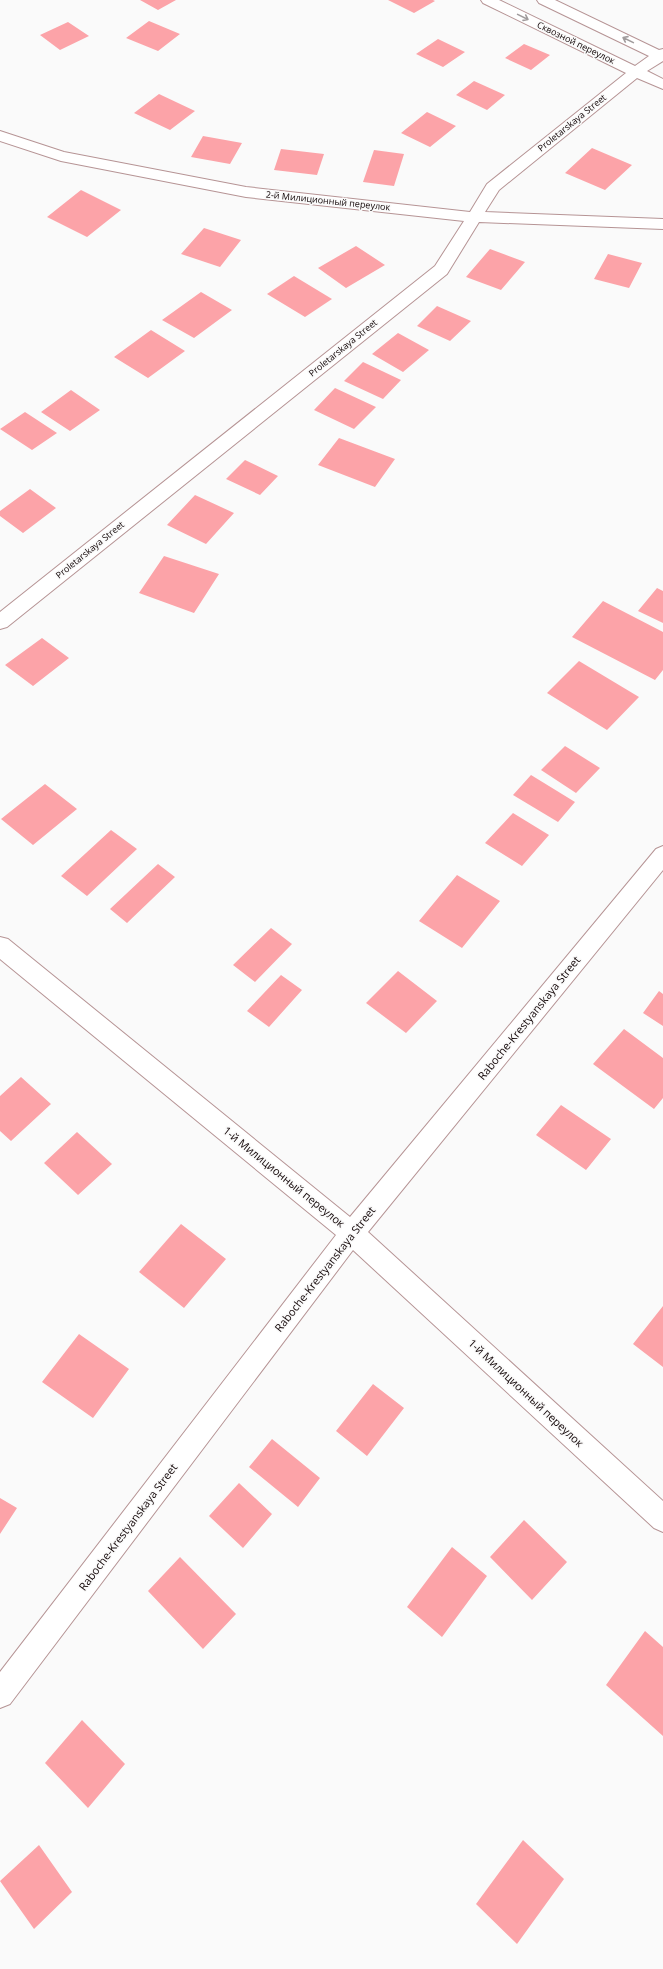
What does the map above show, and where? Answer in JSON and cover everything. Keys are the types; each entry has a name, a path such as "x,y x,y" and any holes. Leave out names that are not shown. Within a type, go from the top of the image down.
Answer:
{"street":[{"name":"Сквозной переулок","path":"488,0 663,85"},
{"path":"544,0 662,55"},
{"name":"Proletarskaya Street","path":"0,622 441,270 493,187 636,72 662,55"},
{"name":"2-й Милиционный переулок","path":"0,136 61,156 246,192 474,217 663,224"},
{"name":"Raboche-Krestyanskaya Street","path":"0,1694 352,1233 663,855"},
{"name":"1-й Милиционный переулок","path":"0,946 352,1233 663,1519"}],"building":[{"path":"140,0 176,0 158,10"},
{"path":"388,0 433,0 435,1 414,13"},
{"path":"149,21 180,34 158,51 126,38"},
{"path":"68,22 89,36 60,50 40,35"},
{"path":"438,39 465,52 443,67 416,54"},
{"path":"524,44 550,55 531,70 505,58"},
{"path":"474,81 505,95 487,110 456,95"},
{"path":"159,94 195,111 170,130 134,113"},
{"path":"427,112 456,126 430,147 401,133"},
{"path":"203,136 242,143 230,164 191,157"},
{"path":"592,148 632,165 605,190 565,173"},
{"path":"281,149 324,154 317,175 274,170"},
{"path":"374,150 404,154 394,186 363,182"},
{"path":"81,190 121,210 87,237 47,217"},
{"path":"204,228 241,240 220,267 181,254"},
{"path":"356,246 385,265 346,288 318,268"},
{"path":"490,249 525,262 501,290 466,277"},
{"path":"608,254 642,263 629,288 594,279"},
{"path":"294,276 332,299 305,317 267,294"},
{"path":"201,292 232,310 194,338 162,320"},
{"path":"437,306 471,321 450,341 417,326"},
{"path":"151,330 185,351 148,378 114,357"},
{"path":"398,333 429,350 403,372 372,354"},
{"path":"363,362 401,380 383,399 344,381"},
{"path":"335,388 376,407 354,429 314,410"},
{"path":"71,390 100,410 70,431 41,412"},
{"path":"25,412 57,433 32,450 0,429"},
{"path":"339,438 395,459 375,487 318,465"},
{"path":"245,460 278,476 260,495 226,479"},
{"path":"30,489 56,508 23,533 0,516 0,511"},
{"path":"195,495 234,513 206,544 167,525"},
{"path":"164,556 219,574 194,613 139,593"},
{"path":"657,588 663,591 663,623 638,611"},
{"path":"603,601 663,632 663,670 655,680 572,637"},
{"path":"42,638 69,658 33,686 5,665"},
{"path":"579,661 639,697 607,730 547,693"},
{"path":"565,746 600,768 576,793 541,770"},
{"path":"531,775 575,802 558,822 513,795"},
{"path":"45,784 77,809 33,845 1,819"},
{"path":"513,813 549,835 522,866 485,843"},
{"path":"111,830 137,849 87,896 61,876"},
{"path":"158,864 175,877 127,923 110,909"},
{"path":"457,875 500,901 462,948 419,921"},
{"path":"271,928 292,944 255,982 233,965"},
{"path":"398,971 437,1001 406,1033 366,1003"},
{"path":"281,975 302,990 269,1027 247,1011"},
{"path":"659,991 663,994 663,1026 643,1013"},
{"path":"624,1029 663,1058 663,1098 654,1109 593,1064"},
{"path":"21,1077 51,1104 11,1141 0,1131 0,1096"},
{"path":"561,1105 611,1139 586,1170 536,1135"},
{"path":"77,1132 112,1164 78,1195 44,1163"},
{"path":"181,1224 226,1259 184,1308 139,1272"},
{"path":"663,1306 663,1367 633,1344"},
{"path":"79,1334 129,1369 93,1418 42,1382"},
{"path":"373,1384 404,1408 367,1456 336,1431"},
{"path":"272,1439 320,1478 298,1507 249,1467"},
{"path":"239,1483 272,1514 243,1548 209,1516"},
{"path":"0,1498 17,1508 0,1534"},
{"path":"524,1520 567,1562 532,1600 490,1557"},
{"path":"452,1547 487,1576 442,1637 407,1607"},
{"path":"180,1557 236,1614 203,1649 148,1591"},
{"path":"645,1631 663,1647 663,1736 606,1685"},
{"path":"82,1720 125,1764 88,1808 45,1763"},
{"path":"523,1840 564,1879 517,1944 476,1904"},
{"path":"39,1845 72,1892 34,1929 0,1881"}]}
